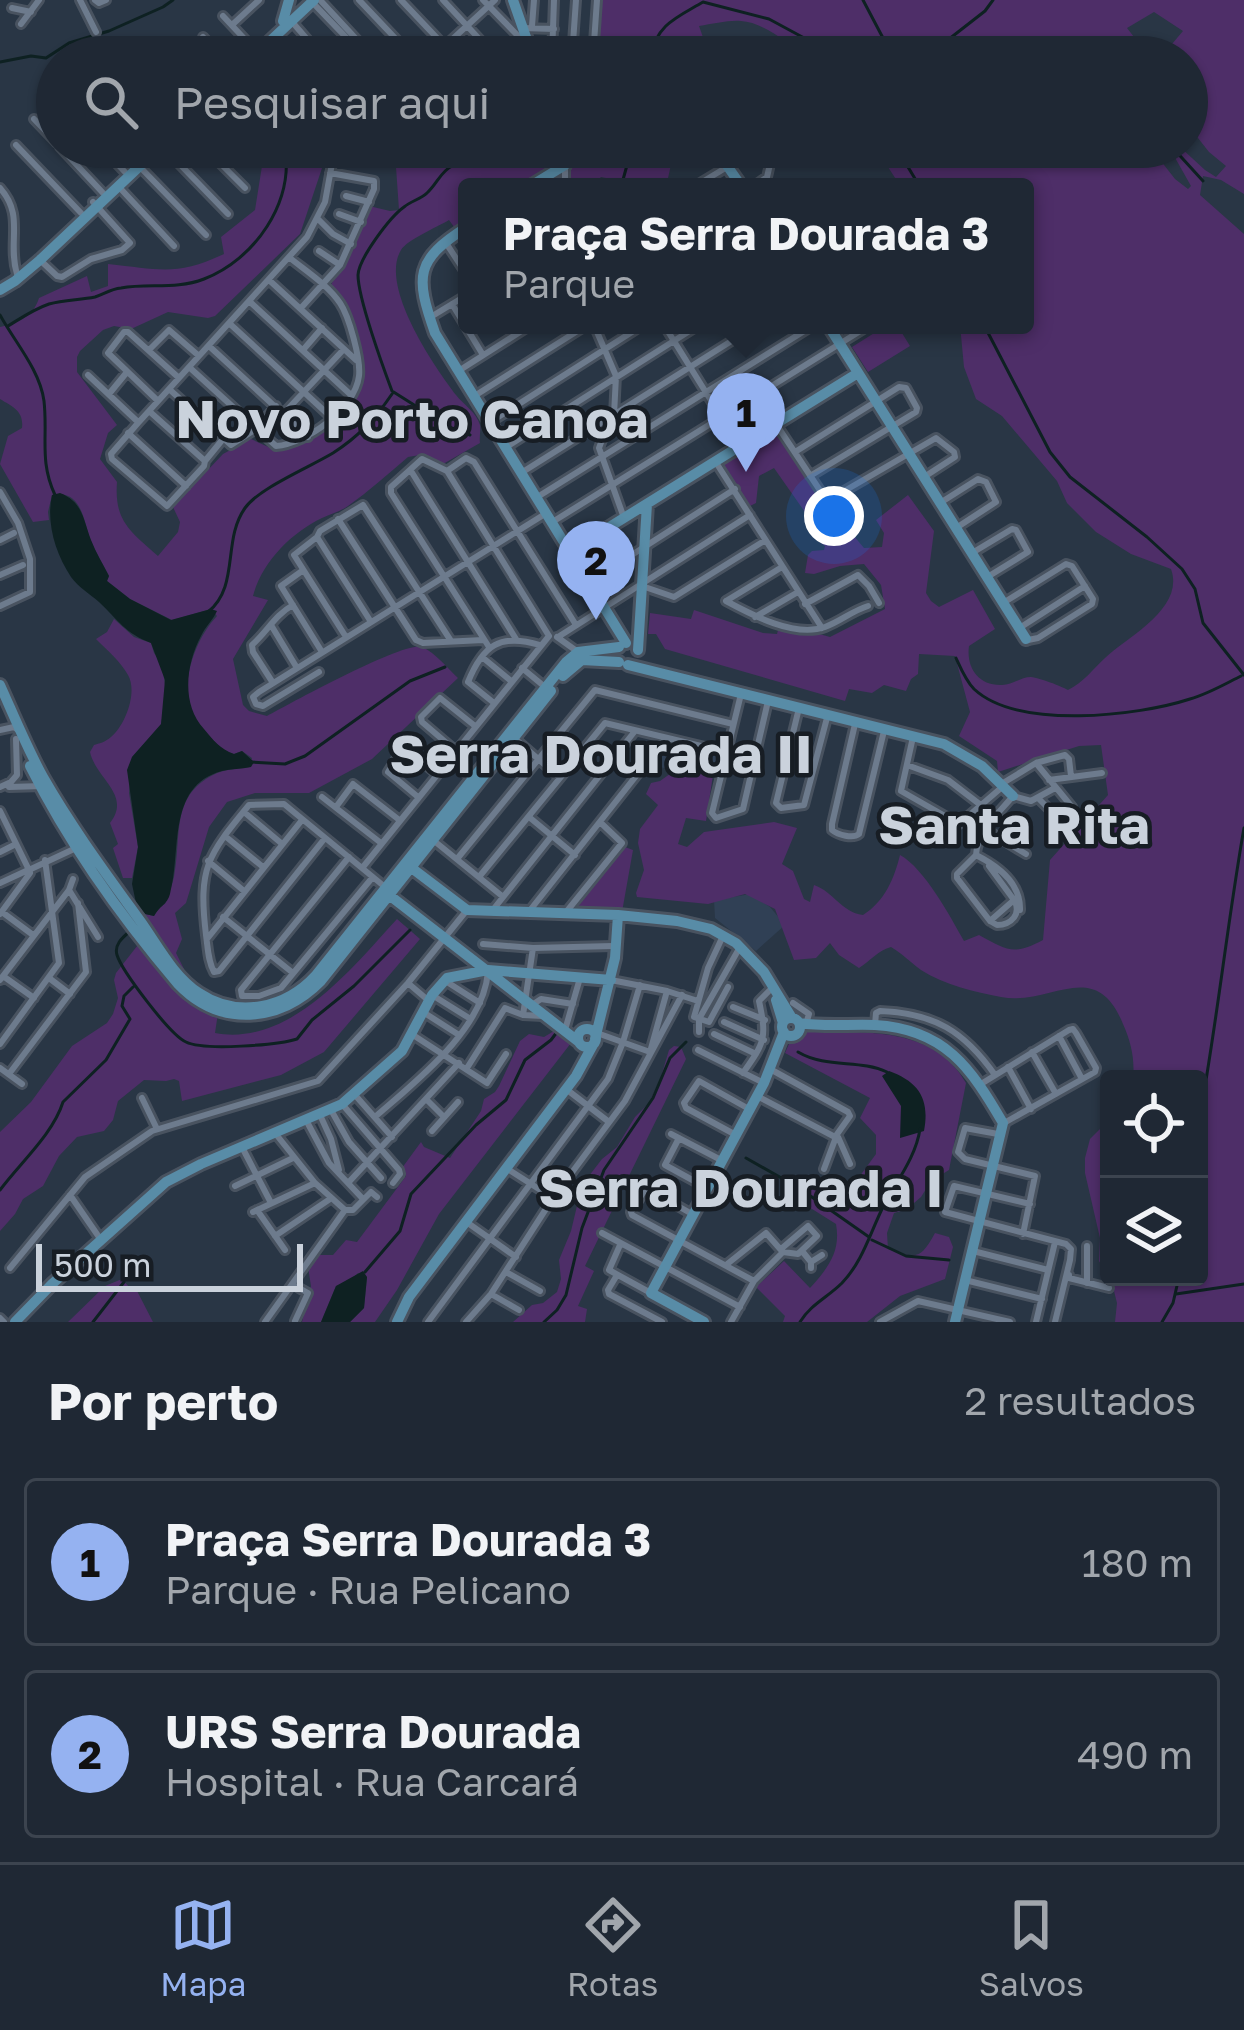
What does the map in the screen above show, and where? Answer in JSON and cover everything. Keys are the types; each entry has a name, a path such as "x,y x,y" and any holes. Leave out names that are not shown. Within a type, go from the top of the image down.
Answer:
{"street":[{"path":"80,0 95,32"},
{"path":"95,0 106,0"},
{"path":"232,25 259,0"},
{"path":"294,0 314,1 348,36"},
{"path":"294,0 291,20 305,36"},
{"path":"268,36 294,0"},
{"path":"359,0 393,36"},
{"path":"401,0 435,36"},
{"path":"442,0 476,36"},
{"path":"513,0 529,36"},
{"path":"528,28 534,0"},
{"path":"554,0 554,36"},
{"path":"574,36 576,0"},
{"path":"594,36 597,0"},
{"path":"21,24 42,1"},
{"path":"275,36 314,1"},
{"path":"456,36 489,2 518,36"},
{"path":"12,8 31,13"},
{"path":"223,16 239,36"},
{"path":"528,28 554,29"},
{"path":"16,145 36,166"},
{"path":"38,168 81,213"},
{"path":"80,168 103,193"},
{"path":"121,168 125,172"},
{"path":"0,287 20,278 40,260 130,168"},
{"path":"0,287 137,168"},
{"path":"141,168 206,235"},
{"path":"175,168 228,214"},
{"path":"225,168 245,188"},
{"path":"224,439 172,503 164,505 111,458 128,433 307,237 325,202 332,168"},
{"path":"302,308 340,265 374,181 331,173"},
{"path":"118,186 174,246"},
{"path":"0,188 13,209 12,255 17,274"},
{"path":"346,196 369,202"},
{"path":"40,260 62,277 130,244 95,204"},
{"path":"339,214 361,222"},
{"path":"317,219 351,244"},
{"path":"458,233 431,253 422,275 438,340 629,650 652,673 913,735 966,754 1013,796 1026,800 1039,800 1055,788"},
{"path":"445,241 458,256"},
{"path":"320,251 340,265"},
{"path":"189,368 271,443 282,447 308,437 332,418 358,381 358,363 338,300 290,258"},
{"path":"269,280 358,363"},
{"path":"429,318 458,300"},
{"path":"249,301 351,395"},
{"path":"452,304 458,311"},
{"path":"229,323 332,418"},
{"path":"303,350 322,328"},
{"path":"148,351 171,330 199,356"},
{"path":"158,401 109,354 125,332 179,378"},
{"path":"474,334 483,355"},
{"path":"457,372 517,334"},
{"path":"473,397 576,334"},
{"path":"596,334 616,376 612,417 599,440 624,518"},
{"path":"670,334 740,446"},
{"path":"505,448 685,334"},
{"path":"520,473 742,334"},
{"path":"536,498 799,334"},
{"path":"834,334 1022,634 1038,638 1094,599 1070,564 1003,603"},
{"path":"311,659 321,675 257,705 253,697 259,692 322,652 394,607 442,576 517,531 612,485 856,334"},
{"path":"489,422 626,335"},
{"path":"209,345 308,437"},
{"path":"284,413 344,349"},
{"path":"109,394 127,372"},
{"path":"569,552 858,373"},
{"path":"88,375 138,423"},
{"path":"795,452 902,386 917,410 810,476"},
{"path":"169,389 229,445 256,429 276,406"},
{"path":"148,411 204,464"},
{"path":"612,417 630,439"},
{"path":"776,424 825,500 937,438 954,452 952,460 924,477"},
{"path":"128,433 186,486"},
{"path":"494,704 468,682 486,643 391,493 392,486 424,459 447,471 554,636 578,652 629,650"},
{"path":"447,471 465,459 474,462 576,625"},
{"path":"716,461 822,628"},
{"path":"411,471 516,639"},
{"path":"940,503 982,478 996,499 956,528"},
{"path":"589,583 735,489"},
{"path":"0,492 3,505 21,529 30,559 29,593 0,606"},
{"path":"629,650 642,584 646,504"},
{"path":"346,637 295,558 319,531 364,505 451,641"},
{"path":"362,868 540,645 750,514"},
{"path":"338,519 414,639 423,643 516,639 540,645"},
{"path":"972,553 1014,529 1028,549 987,577"},
{"path":"0,540 14,533"},
{"path":"317,537 370,622"},
{"path":"642,584 674,597 766,541"},
{"path":"0,575 23,565"},
{"path":"782,567 726,601 755,616 795,627 822,628 868,606"},
{"path":"303,571 281,588 322,652"},
{"path":"805,604 858,575 879,603"},
{"path":"1022,634 1085,586"},
{"path":"755,616 798,592"},
{"path":"273,683 251,647 278,614 293,605"},
{"path":"271,625 297,668"},
{"path":"0,704 38,784 77,848 181,978 196,992 228,1006 260,1007 283,1000 309,983 512,734 576,663 629,650"},
{"path":"512,734 545,687 578,652"},
{"path":"482,657 512,680"},
{"path":"522,668 545,687"},
{"path":"0,686 18,770 14,780 0,789"},
{"path":"458,860 595,690 733,724"},
{"path":"741,694 712,815 718,818 744,808 768,700"},
{"path":"456,751 421,717 441,698 475,727"},
{"path":"799,708 776,802 781,808 803,806 828,714"},
{"path":"856,721 832,830 855,837 885,728"},
{"path":"479,878 605,723 726,752"},
{"path":"492,911 635,731"},
{"path":"512,734 560,778"},
{"path":"913,735 901,791 952,821 963,823 1003,784 1036,763 1065,755 1071,776"},
{"path":"529,912 666,738"},
{"path":"418,797 389,773 402,750 437,774"},
{"path":"449,760 472,778"},
{"path":"1036,763 1072,807"},
{"path":"407,866 433,840 472,778 488,764"},
{"path":"906,764 948,780 982,806"},
{"path":"18,770 38,784 94,856 126,909"},
{"path":"1049,780 1102,773"},
{"path":"0,789 38,784"},
{"path":"336,807 351,785 357,786 400,820"},
{"path":"1011,922 1018,908 976,846 1013,796"},
{"path":"322,797 381,843"},
{"path":"1039,800 1070,830"},
{"path":"325,838 215,973 206,939 202,884 208,861 250,805 282,803 488,970 526,1006 589,1040 623,1042 650,1052"},
{"path":"0,811 28,870"},
{"path":"244,812 281,844"},
{"path":"530,817 575,855"},
{"path":"206,939 302,820"},
{"path":"565,914 621,845 622,840 602,823"},
{"path":"986,829 1026,854"},
{"path":"225,836 262,867"},
{"path":"433,840 502,896"},
{"path":"0,852 16,844"},
{"path":"0,883 77,848"},
{"path":"349,856 241,995 274,992 373,877"},
{"path":"979,856 1002,872 1018,892 1020,910 1011,922 998,925 990,921 956,878 979,856"},
{"path":"0,1044 60,959 46,860"},
{"path":"208,861 244,891"},
{"path":"407,866 466,910 689,922 723,935 768,979 795,1021"},
{"path":"28,870 1,913 33,935"},
{"path":"34,999 1,978 73,879"},
{"path":"69,890 98,938"},
{"path":"990,921 1014,900"},
{"path":"9,1074 87,970 78,903"},
{"path":"10,1268 76,1187 98,1167 158,1129 318,1081 408,983 466,910"},
{"path":"394,1322 402,1295 578,1065 611,980 618,916"},
{"path":"223,917 293,974"},
{"path":"723,935 707,968 694,1017 710,1022 728,988"},
{"path":"482,944 617,946"},
{"path":"699,1032 699,1019 740,947"},
{"path":"526,1006 533,948"},
{"path":"757,966 795,1021"},
{"path":"375,1117 446,1054 480,1003 488,970"},
{"path":"15,1322 166,1182 331,1109 354,1094 402,1051 428,1003 451,976 488,970 611,980 698,1000"},
{"path":"50,978 70,994"},
{"path":"565,1030 580,978"},
{"path":"444,980 480,1003"},
{"path":"408,983 459,1035"},
{"path":"428,1322 608,1079 640,985"},
{"path":"743,1073 764,1040 759,1001 771,989"},
{"path":"650,1052 668,991"},
{"path":"466,1322 491,1294 553,1198 625,1101 682,994"},
{"path":"348,1183 463,1065 505,1008 541,999 573,1004"},
{"path":"428,1003 469,1018"},
{"path":"733,1007 765,1020"},
{"path":"875,1025 880,1011 908,1013 941,1024 966,1040 995,1075"},
{"path":"795,1021 904,1029 942,1045 981,1084 1002,1129 956,1316"},
{"path":"650,1293 795,1021"},
{"path":"724,1022 764,1040"},
{"path":"981,1084 1072,1029 1096,1068 1002,1129 964,1129 959,1148 962,1157 1035,1176 1023,1234"},
{"path":"411,1034 487,1083 506,1054"},
{"path":"714,1034 756,1054"},
{"path":"1059,1036 1082,1079"},
{"path":"394,1322 582,1067 589,1040"},
{"path":"698,1050 764,1084"},
{"path":"1033,1052 1056,1094"},
{"path":"1008,1067 1031,1108"},
{"path":"0,1068 22,1084"},
{"path":"770,1070 850,1114 824,1169"},
{"path":"736,1135 684,1107 698,1081 750,1109"},
{"path":"566,1089 609,1122"},
{"path":"354,1094 392,1137"},
{"path":"757,1096 836,1137 850,1164"},
{"path":"142,1097 158,1129"},
{"path":"427,1100 444,1117"},
{"path":"432,1131 458,1102"},
{"path":"331,1109 399,1170 393,1183"},
{"path":"331,1109 349,1142 381,1178"},
{"path":"331,1109 331,1139 340,1174"},
{"path":"306,1120 322,1154 364,1199"},
{"path":"274,1133 315,1183 347,1211"},
{"path":"706,1188 665,1163 675,1136 722,1160"},
{"path":"242,1146 271,1202"},
{"path":"236,1186 293,1158"},
{"path":"506,1168 553,1198"},
{"path":"284,1250 255,1211 315,1183"},
{"path":"1030,1204 954,1186 945,1210 1066,1244 1071,1249 1069,1277 1109,1288"},
{"path":"692,1214 646,1188 632,1212 754,1281"},
{"path":"265,1322 347,1211 370,1192 377,1197"},
{"path":"70,1196 101,1240"},
{"path":"275,1236 330,1199"},
{"path":"465,1222 516,1257"},
{"path":"725,1265 767,1233 782,1251 798,1254 817,1238 810,1226 782,1251 754,1281 731,1322"},
{"path":"602,1234 740,1307"},
{"path":"1036,1322 1055,1242"},
{"path":"620,1245 608,1268 704,1322"},
{"path":"1087,1246 1087,1283"},
{"path":"802,1251 811,1265 822,1255"},
{"path":"973,1251 1048,1270"},
{"path":"1054,1322 1070,1259"},
{"path":"506,1272 540,1291"},
{"path":"617,1275 609,1294 662,1322 674,1306"},
{"path":"965,1280 1042,1299"},
{"path":"292,1284 308,1293 295,1321"},
{"path":"491,1294 519,1310"},
{"path":"882,1322 918,1300 956,1316 1010,1322"}],"shaded area":[{"path":"598,0 1244,0 1244,194 1203,176 1200,195 1244,234 1244,1322 1115,1322 1113,1286 1208,1286 1208,1070 1133,1070 1126,1031 1112,1003 1099,992 1070,988 1019,998 991,995 930,975 891,947 859,968 830,943 816,958 794,960 775,909 745,894 708,904 637,897 636,893 644,870 640,829 658,805 646,794 651,783 674,771 713,775 706,821 686,818 678,844 687,847 704,832 774,822 797,828 782,864 793,871 804,899 810,902 814,885 863,915 888,889 900,855 927,881 964,941 979,935 1017,949 1043,940 1050,860 1108,795 1101,745 1079,746 998,772 997,761 959,736 970,712 955,656 919,654 918,674 906,691 884,685 872,693 849,689 845,701 665,649 656,634 648,634 650,613 691,619 694,610 763,633 777,634 780,623 830,637 885,609 881,585 864,564 805,573 808,555 824,550 824,533 848,529 864,548 882,547 884,533 876,520 908,495 934,531 926,593 931,601 939,607 973,590 995,629 969,646 972,668 980,679 1006,685 1031,677 1068,690 1152,620 1170,596 1171,569 1131,554 1096,532 1067,503 1057,481 1002,416 976,399 964,367 961,334 1034,334 1034,178 895,178 889,168 1166,168 1188,189 1191,186 1181,168 1203,168 1216,177 1226,166 1208,151 1208,36 1179,36 1183,31 1154,12 1127,28 1133,36 777,36 736,21 699,26 703,36 596,36"},
{"path":"262,168 322,168 300,234 215,316 168,312 131,329 114,326 103,330 77,357 77,372 117,425 108,433 100,459 117,482 121,516 158,556 178,532 180,522 173,507 223,454 251,439 277,451 303,441 339,417 356,395 361,382 357,346 346,309 331,285 369,206 399,210 396,168 554,168 540,178 458,178 458,230 449,220 423,234 401,250 396,265 397,284 412,325 446,382 478,421 480,443 443,464 420,455 408,457 348,506 289,540 257,584 253,596 268,600 233,659 243,705 267,716 412,647 427,649 458,678 372,759 309,793 255,793 227,802 209,827 186,903 175,913 182,939 176,953 184,976 130,903 135,900 145,914 154,916 165,904 174,877 180,819 199,784 226,770 250,767 252,758 221,748 189,706 193,658 217,616 211,609 172,620 130,599 107,581 109,576 80,508 70,497 52,495 49,520 33,522 0,464 8,436 22,428 22,422 17,410 0,399 0,327 24,318 39,298 87,276 91,292 108,286 108,264 179,269 224,254 221,237 255,210"},
{"path":"566,168 670,168 668,178 565,178"},
{"path":"873,334 903,334 910,346 868,372 852,347"},
{"path":"775,427 823,504 807,515 774,468 759,476 756,503 750,506 717,460"},
{"path":"60,493 81,512 109,576 107,581 130,599 171,620 217,611 192,659 189,696 197,719 217,744 234,754 242,751 254,762 251,767 204,779 192,791 180,822 170,894 154,916 145,914 136,903 132,884 138,847 127,770 132,757 161,724 165,680 151,643 123,626 65,568 50,516 52,495"},
{"path":"114,619 134,637 151,643 162,664 166,693 161,725 132,757 129,793 138,847 132,878 123,878 113,848 118,844 110,823 116,813 115,795 90,752 116,732 131,699 128,675 96,639"},
{"path":"669,743 722,755 716,779 650,765"},
{"path":"625,847 633,850 622,912 576,909"},
{"path":"751,894 785,925 756,951 715,918 714,900"},
{"path":"397,919 420,939 324,1052 281,1075 182,1101 179,1081 144,1080 118,1101 104,1131 77,1137 59,1156 43,1186 23,1199 0,1231 0,1132 31,1102 72,1046 107,1023 118,998 116,973 141,941 218,1013 215,1033 243,1034 269,1028 317,1000"},
{"path":"554,1031 571,1043 439,1214 375,1322 350,1322 364,1308 367,1277 358,1273 336,1286 321,1322 302,1322 311,1286 308,1267 316,1255 333,1255 346,1240 357,1242 406,1176 402,1168 421,1142 450,1158 484,1099 499,1086 520,1041 529,1034 544,1037"},
{"path":"806,1032 874,1033 917,1042 952,1064 966,1083 949,1170 931,1181 907,1209 894,1213 887,1233 888,1249 911,1255 921,1253 935,1233 949,1237 953,1247 945,1279 900,1296 867,1322 783,1322 785,1316 756,1287 784,1261 810,1288 835,1251 836,1224 785,1192 784,1180 807,1177 828,1191 846,1195 876,1154 876,1135 860,1118 870,1098 785,1053 792,1037"},
{"path":"674,1046 681,1047 686,1059 585,1266 594,1271 578,1306 587,1309 585,1322 513,1322 557,1292 559,1260 582,1185 649,1103"},
{"path":"889,1071 920,1093 924,1131 900,1138 901,1106 882,1076"},
{"path":"1100,1129 1100,1238 1085,1173 1090,1139"},
{"path":"363,1271 367,1277 364,1308 350,1322 321,1322 336,1286"},
{"path":"122,1279 135,1287 153,1322 68,1322 105,1286"}],"waterway":[{"path":"92,36 173,0"},
{"path":"863,0 882,36"},
{"path":"953,36 993,0"},
{"path":"659,36 676,18 703,2 769,19 800,36"},
{"path":"0,62 36,57"},
{"path":"8,326 49,304 121,288 194,282 222,270 267,226 277,208 286,168"},
{"path":"449,168 427,193 391,219 369,249 358,275 392,391 470,435"},
{"path":"623,178 626,168"},
{"path":"909,168 915,178"},
{"path":"1191,168 1203,181"},
{"path":"0,315 42,389 46,460 55,495"},
{"path":"989,334 1050,452 1070,477 1182,569 1195,589 1203,623 1244,675"},
{"path":"208,612 224,589 234,534 245,508 350,441 392,394"},
{"path":"956,658 971,686 994,702 1048,715 1110,714 1168,705 1241,676"},
{"path":"250,762 285,764 305,756 410,681 445,667"},
{"path":"1207,1070 1244,828"},
{"path":"129,932 121,939 117,955 158,1016 186,1042 224,1047 297,1039 410,930"},
{"path":"0,1190 44,1137 63,1102 106,1060 130,1019 122,1006 133,987"},
{"path":"365,1272 400,1231 411,1194 506,1100 525,1060 557,1032"},
{"path":"544,1322 566,1295 582,1228 604,1170 653,1098 670,1058 686,1042"},
{"path":"798,1052 887,1072"},
{"path":"800,1322 855,1266 910,1159 920,1129"},
{"path":"746,1158 869,1237"},
{"path":"872,1240 906,1256 949,1260"},
{"path":"93,1322 124,1282"},
{"path":"1176,1294 1244,1284"},
{"path":"1162,1322 1177,1286"}],"place":[{"name":"Praça Serra Dourada 3","path":"746,472"},
{"name":"URS Serra Dourada","path":"596,620"}],"district":[{"name":"Novo Porto Canoa","path":"412,417"},
{"name":"Serra Dourada II","path":"601,752"},
{"name":"Santa Rita","path":"1014,823"},
{"name":"Serra Dourada I","path":"741,1186"}]}
